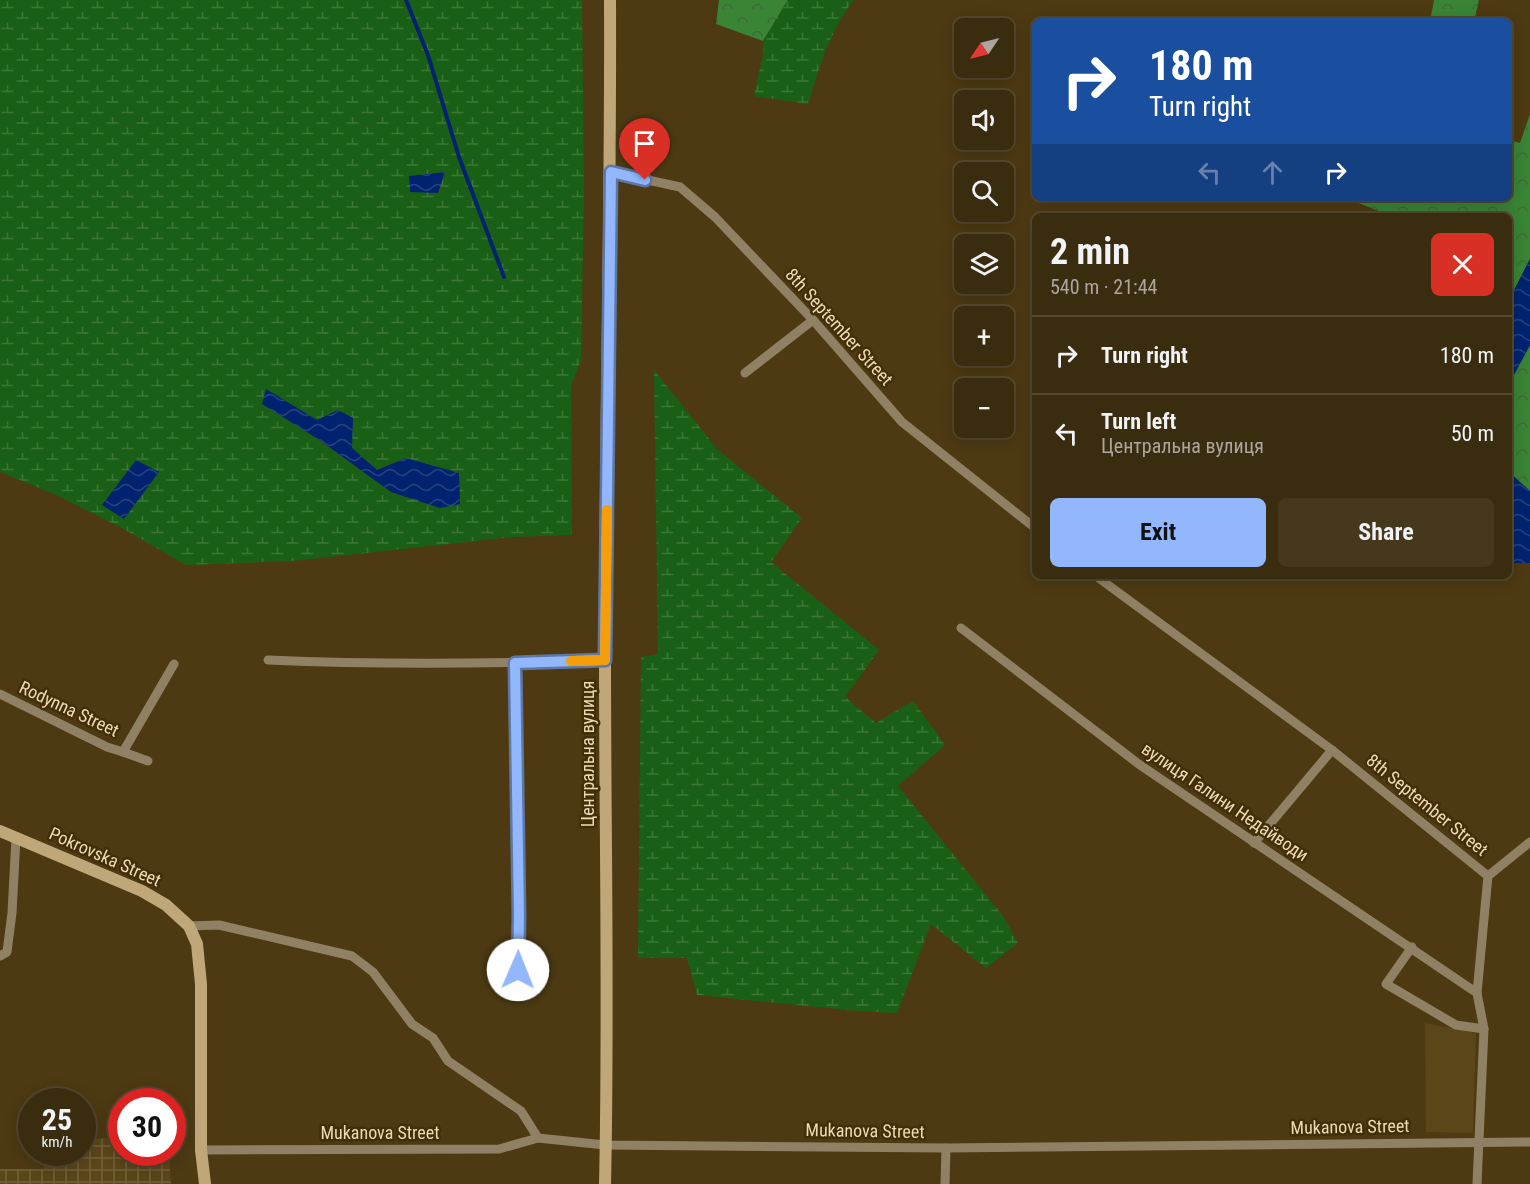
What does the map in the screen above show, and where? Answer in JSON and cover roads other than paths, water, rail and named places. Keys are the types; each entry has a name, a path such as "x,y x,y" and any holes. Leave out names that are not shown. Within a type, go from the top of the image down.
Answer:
{"main road":[{"name":"Центральна вулиця","path":"604,1184 607,977 605,660 611,172 610,0"},
{"name":"Pokrovska Street","path":"0,831 142,891 166,905 189,926"},
{"path":"189,926 197,944 201,984 201,1150 205,1184"}],"street":[{"name":"8th September Street","path":"611,172 680,187 716,218 813,320 902,422 1032,526"},
{"path":"745,373 813,320"},
{"name":"8th September Street","path":"1100,579 1332,750 1488,876 1477,993 1484,1029 1477,1184"},
{"name":"вулиця Галини Недайводи","path":"961,628 1140,765 1477,993"},
{"path":"268,660 342,664 605,660"},
{"path":"515,663 518,970"},
{"name":"Rodynna Street","path":"123,752 174,664"},
{"name":"Rodynna Street","path":"0,694 107,747 148,761"},
{"path":"1254,843 1332,750"},
{"path":"0,956 7,952 12,913 16,838"},
{"path":"1488,876 1530,842"},
{"path":"189,926 219,926 351,956 373,972 412,1024 433,1038 448,1061 522,1112 538,1138"},
{"path":"1412,947 1386,984 1456,1025 1484,1029"},
{"name":"Mukanova Street","path":"201,1150 499,1149 538,1138 605,1145 946,1148 1530,1142"},
{"path":"945,1184 946,1148"}],"water":[{"path":"445,172 438,193 410,192 409,176"},
{"path":"1530,259 1530,345 1512,378 1512,294"},
{"path":"266,389 317,420 338,410 353,418 352,448 377,470 406,458 459,473 460,504 440,508 391,492 318,439 262,404"},
{"path":"136,460 159,472 124,519 102,505"},
{"path":"1512,475 1530,491 1530,563 1512,563"}],"waterway":[{"path":"406,0 428,55 459,157 504,277"}]}
